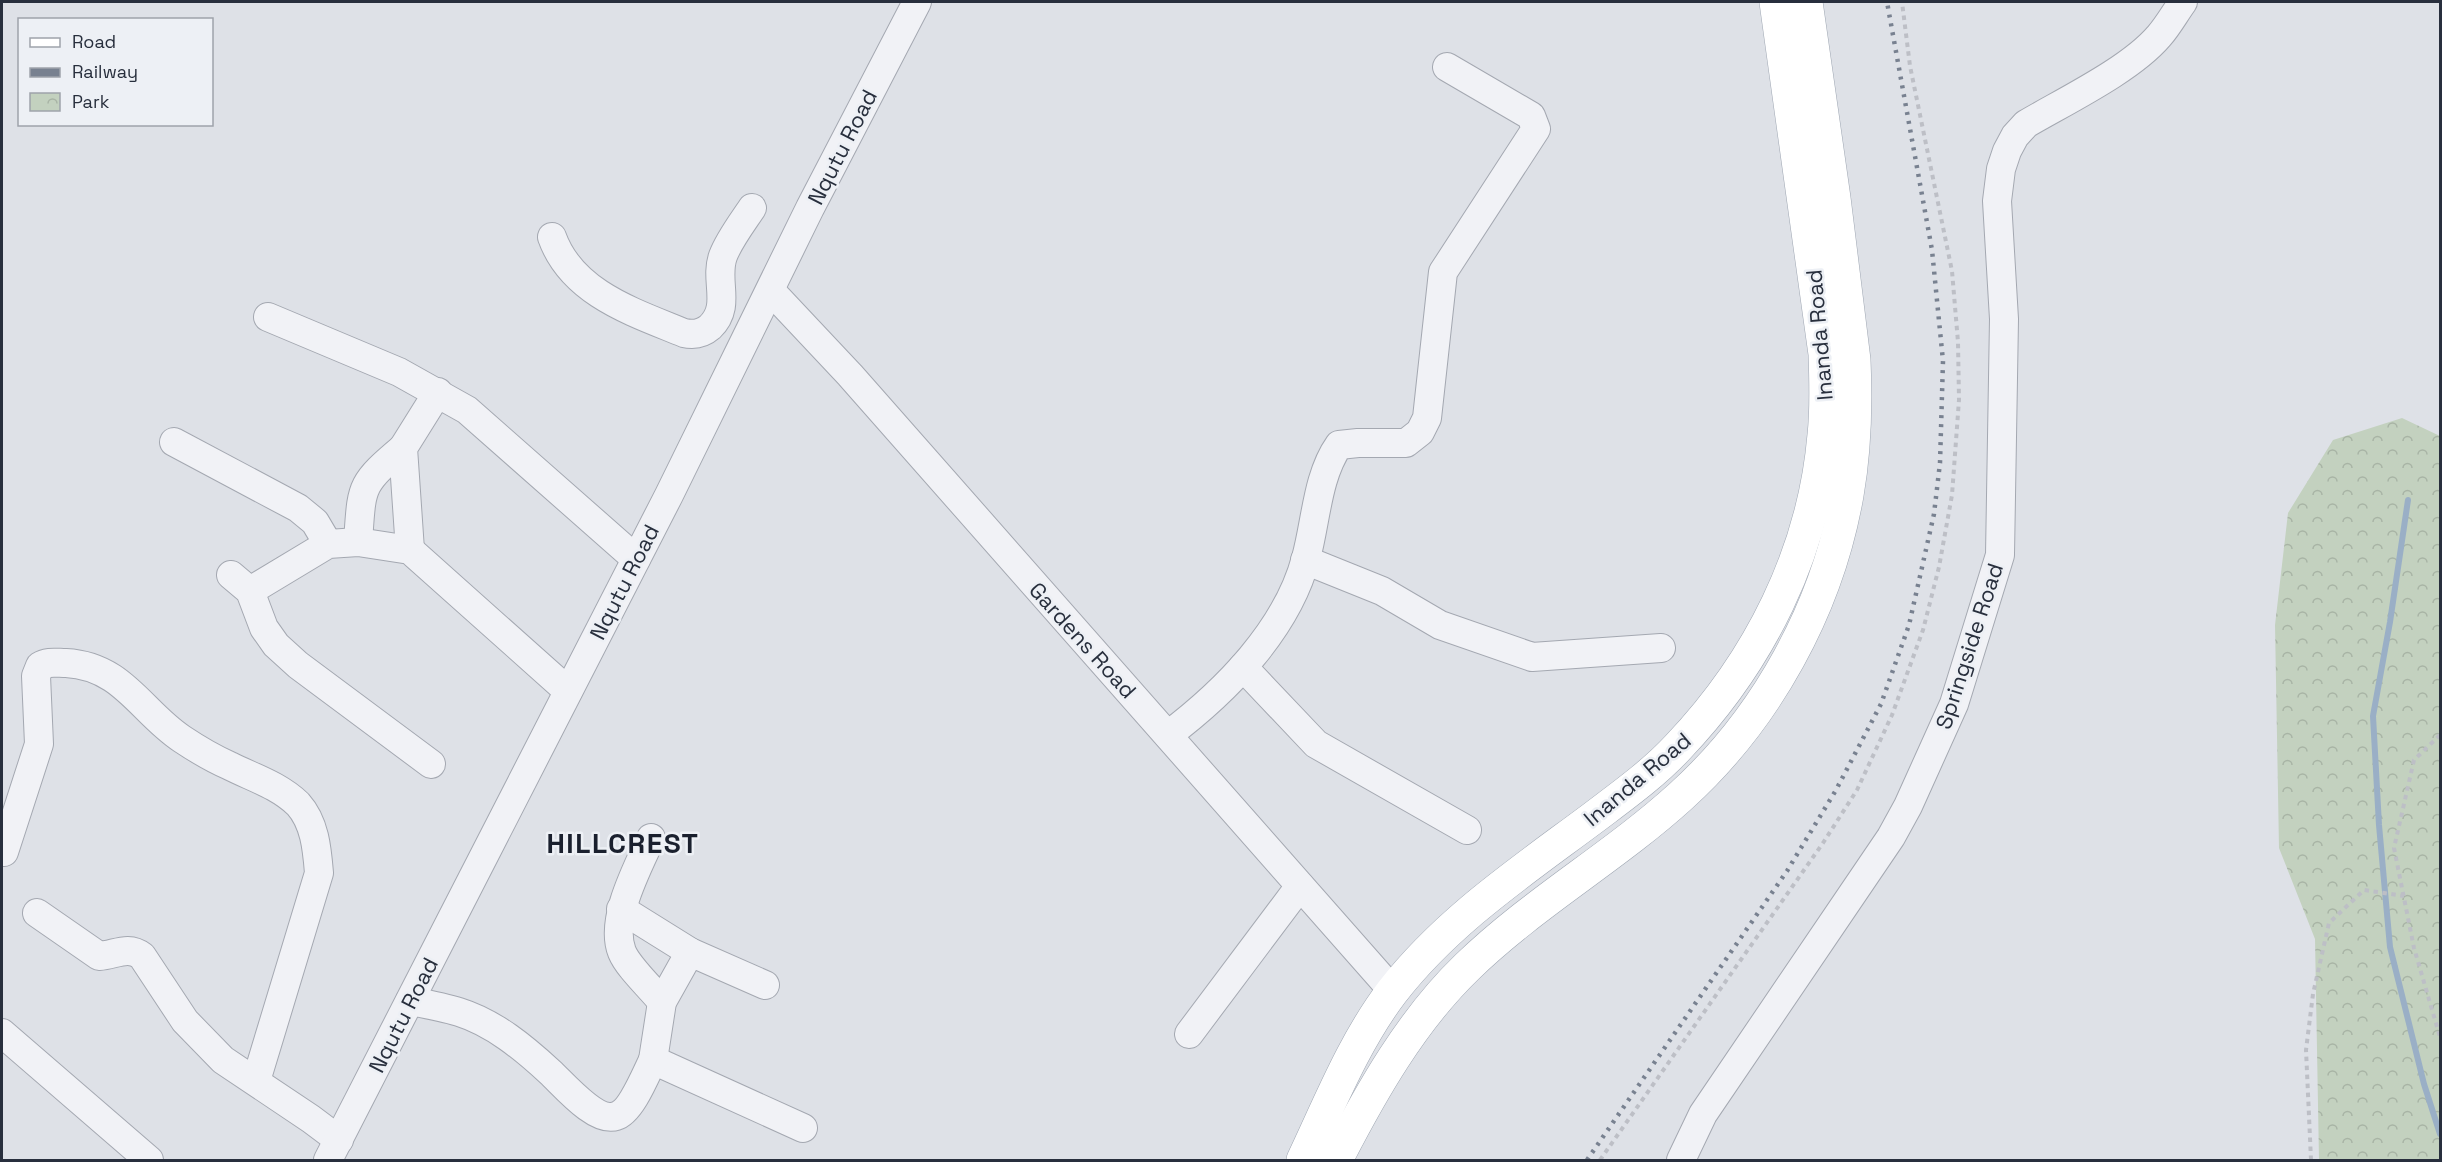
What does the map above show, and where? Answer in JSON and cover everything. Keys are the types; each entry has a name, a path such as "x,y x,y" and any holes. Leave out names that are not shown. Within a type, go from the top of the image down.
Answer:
{"main road":[{"name":"Inanda Road","path":"1303,1161 1360,1041 1393,992 1442,938 1492,892 1594,817 1677,749 1729,689 1760,641 1787,583 1803,541 1819,470 1826,405 1826,354 1776,2"},
{"name":"Inanda Road","path":"1336,1161 1377,1084 1427,1013 1466,968 1503,935 1682,795 1732,742 1766,696 1794,650 1824,582 1847,497 1855,424 1855,387 1834,198 1806,2"}],"street":[{"name":"Nqutu Road","path":"333,1155 636,559 729,331 771,291 810,208 917,2"},
{"name":"Springside Road","path":"1681,1161 1703,1114 1891,837 1954,704 2000,555 2004,319 1997,201 2001,169 2007,151 2015,136 2026,124 2114,72 2148,46 2158,37 2182,2"},
{"path":"1168,735 1191,717 1243,667 1290,603 1305,560 1329,460 1339,445 1406,443 1420,432 1427,418 1443,272 1536,129 1531,116 1447,67"},
{"path":"552,237 558,252 573,273 606,300 690,334 708,330 729,331 723,303 721,270 723,256 752,208"},
{"name":"Gardens Road","path":"771,291 850,375 1393,992"},
{"path":"268,317 399,372 467,410 636,559"},
{"path":"358,542 361,498 368,479 403,448 438,392"},
{"path":"174,442 298,508 315,522 328,544"},
{"path":"403,448 410,550"},
{"path":"431,764 298,665 276,645 264,628 240,583 328,544 358,542 410,550 568,692"},
{"path":"1305,560 1382,591 1440,625 1532,657 1660,648"},
{"path":"4,852 39,744 36,676 40,666 48,663 80,664 109,676 136,695 167,728 182,739 230,766 266,781 297,804 312,826 320,873 256,1081"},
{"path":"1243,667 1316,744 1467,830"},
{"path":"651,838 621,909 622,952 662,1002"},
{"path":"1189,1034 1300,886"},
{"path":"621,909 690,952 765,985"},
{"path":"37,913 99,956 130,950 142,956 195,1033 223,1060 311,1119 333,1155"},
{"path":"410,1001 460,1012 492,1026 538,1062 592,1111 603,1117 616,1117 627,1109 654,1060 662,1002 690,952"},
{"path":"2,1033 149,1161"},
{"path":"654,1060 803,1128"}],"path":[{"path":"1600,1161 1823,843 1857,790 1892,714 1923,630 1939,567 1952,495 1959,400 1958,342 1952,271 1910,66 1902,2"},
{"path":"2440,735 2414,760 2394,848 2414,948 2440,1037"},
{"path":"2311,1161 2306,1050 2313,994 2329,923 2364,890 2404,896"}],"green space":[{"path":"2402,418 2440,436 2440,1160 2319,1160 2315,939 2279,848 2275,625 2288,513 2333,440"}],"waterway":[{"path":"2408,500 2373,716 2379,825 2390,947 2424,1084 2440,1134"}],"railway":[{"path":"1587,1160 1787,871 1836,790 1881,704 1909,625 1934,514 1940,463 1943,361 1932,250 1887,2"}],"district":[{"name":"HILLCREST","path":"623,843"}]}
